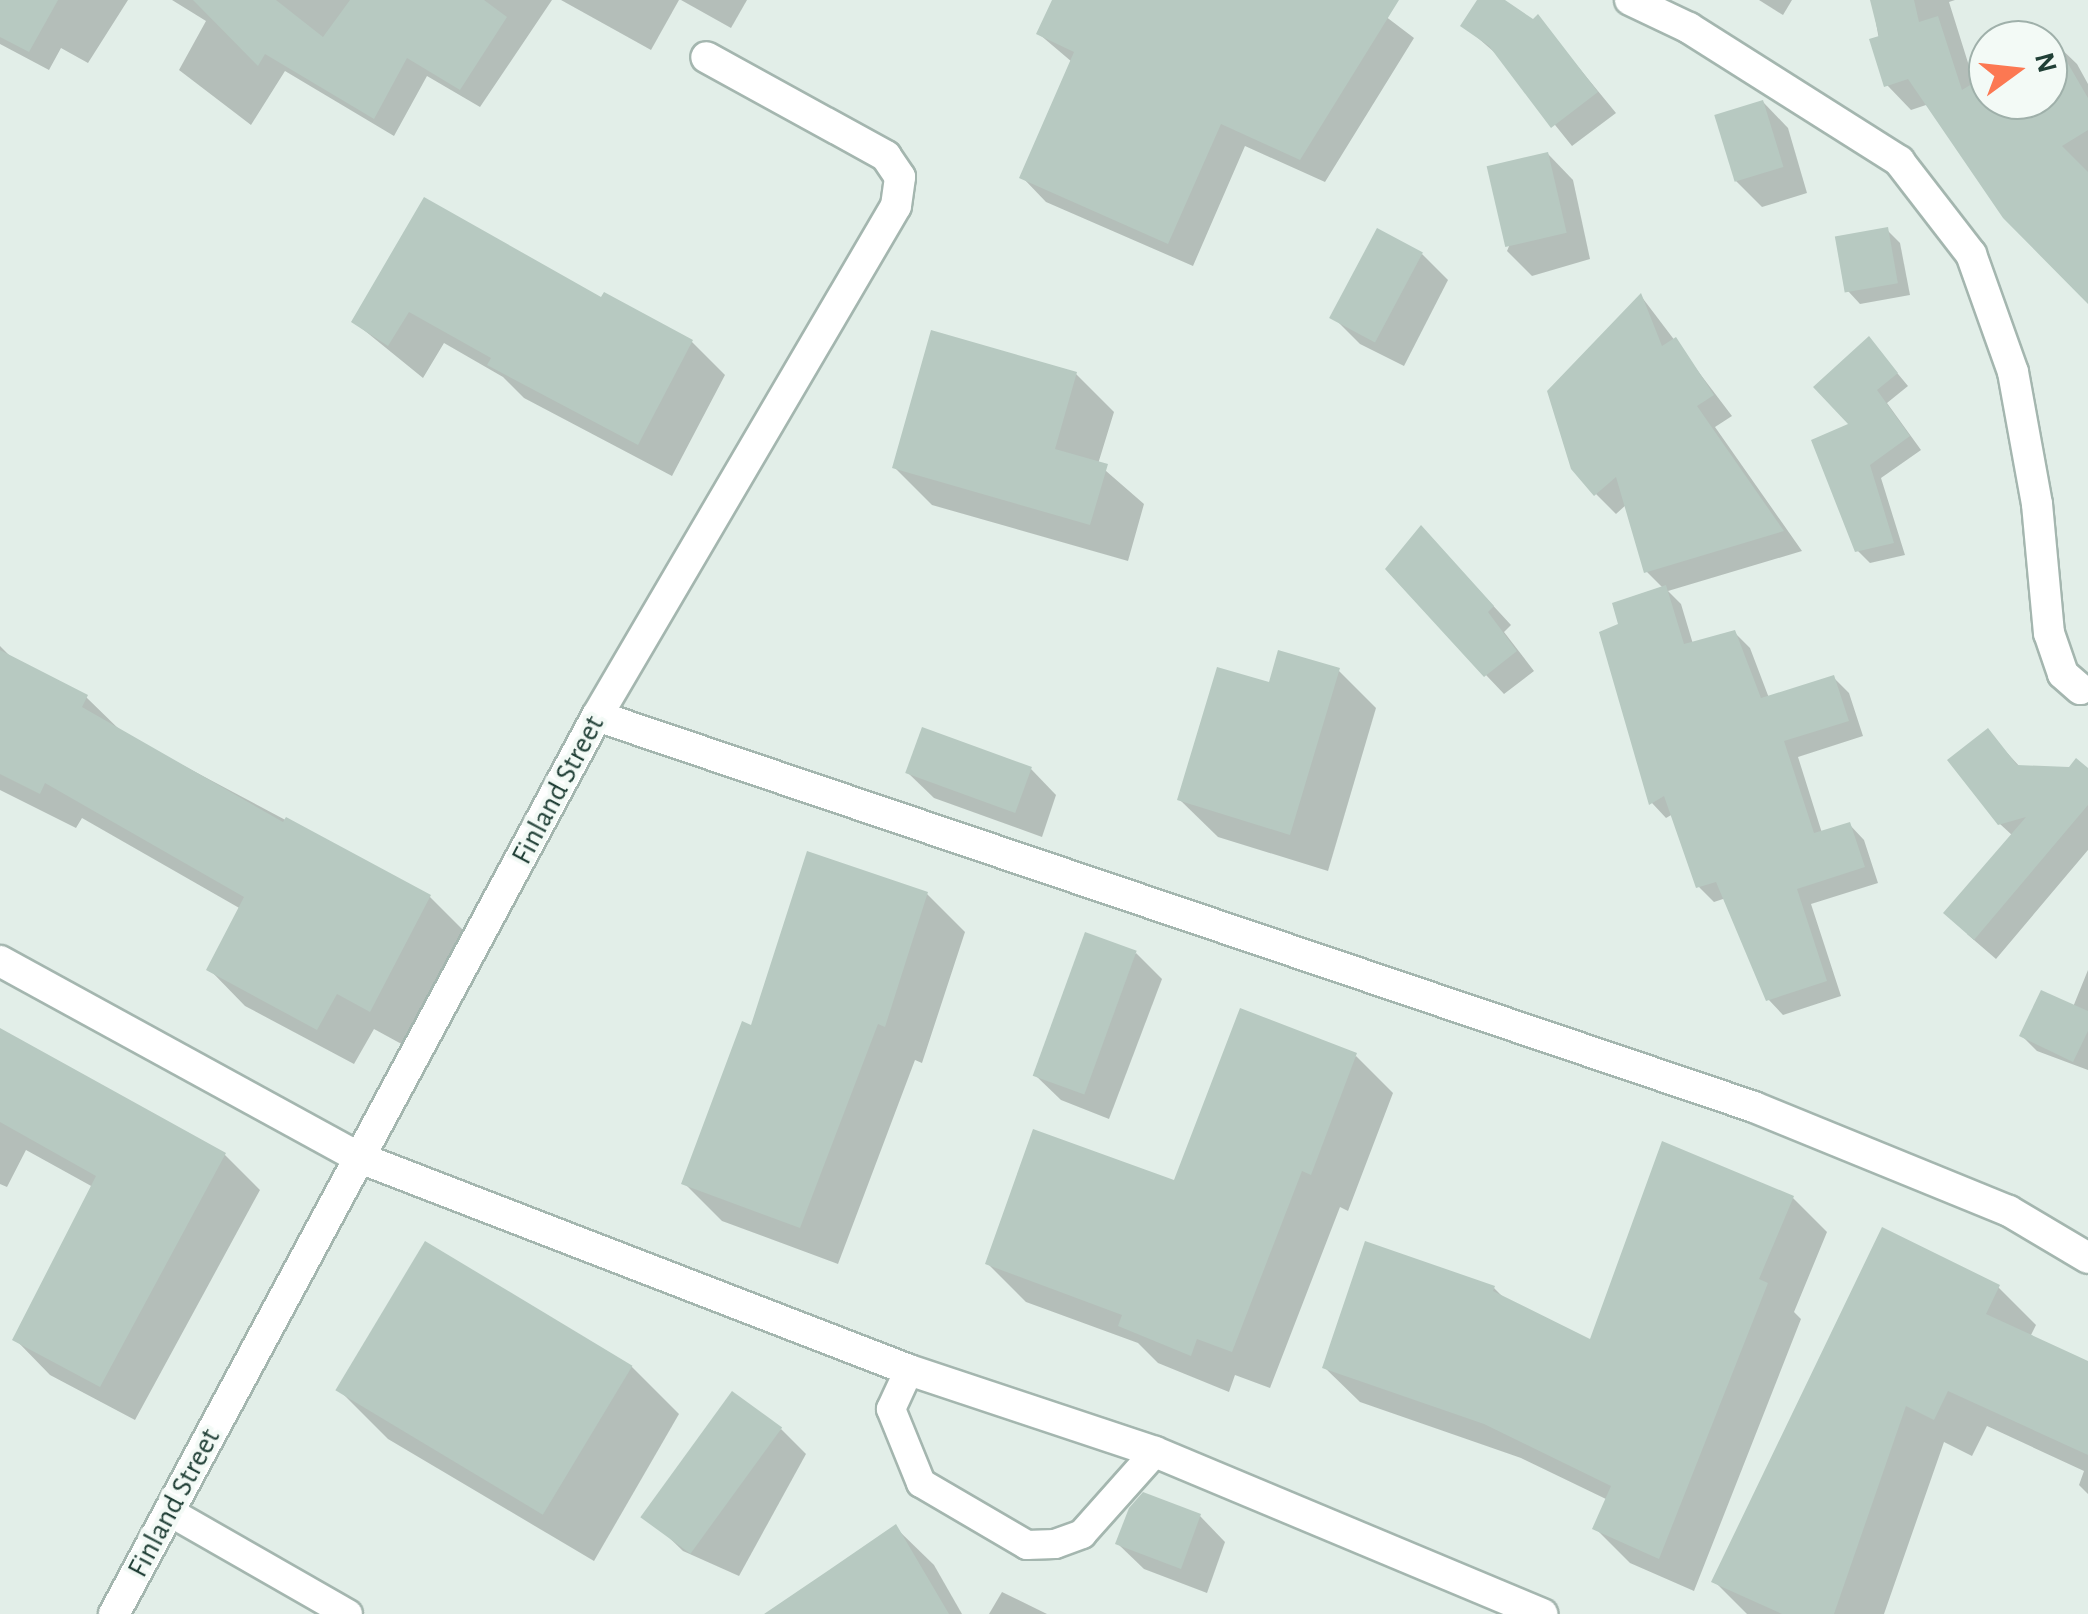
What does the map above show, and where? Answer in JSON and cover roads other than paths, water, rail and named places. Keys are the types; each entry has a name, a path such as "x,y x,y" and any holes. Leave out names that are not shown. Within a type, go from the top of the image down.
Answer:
{"street":[{"path":"1630,0 1689,28 1899,161 1970,254 2013,372 2036,504 2049,633 2063,674 2080,690"},
{"name":"Finland Street","path":"114,1614 597,716 896,206 900,176 886,156 706,56"},
{"path":"597,716 1754,1106 2009,1211 2088,1258"},
{"path":"0,961 360,1158 909,1370 1155,1452 1542,1614"}],"lane":[{"path":"909,1370 891,1409 921,1483 1027,1545 1054,1544 1082,1534 1155,1452"},
{"path":"170,1512 348,1614"}]}
